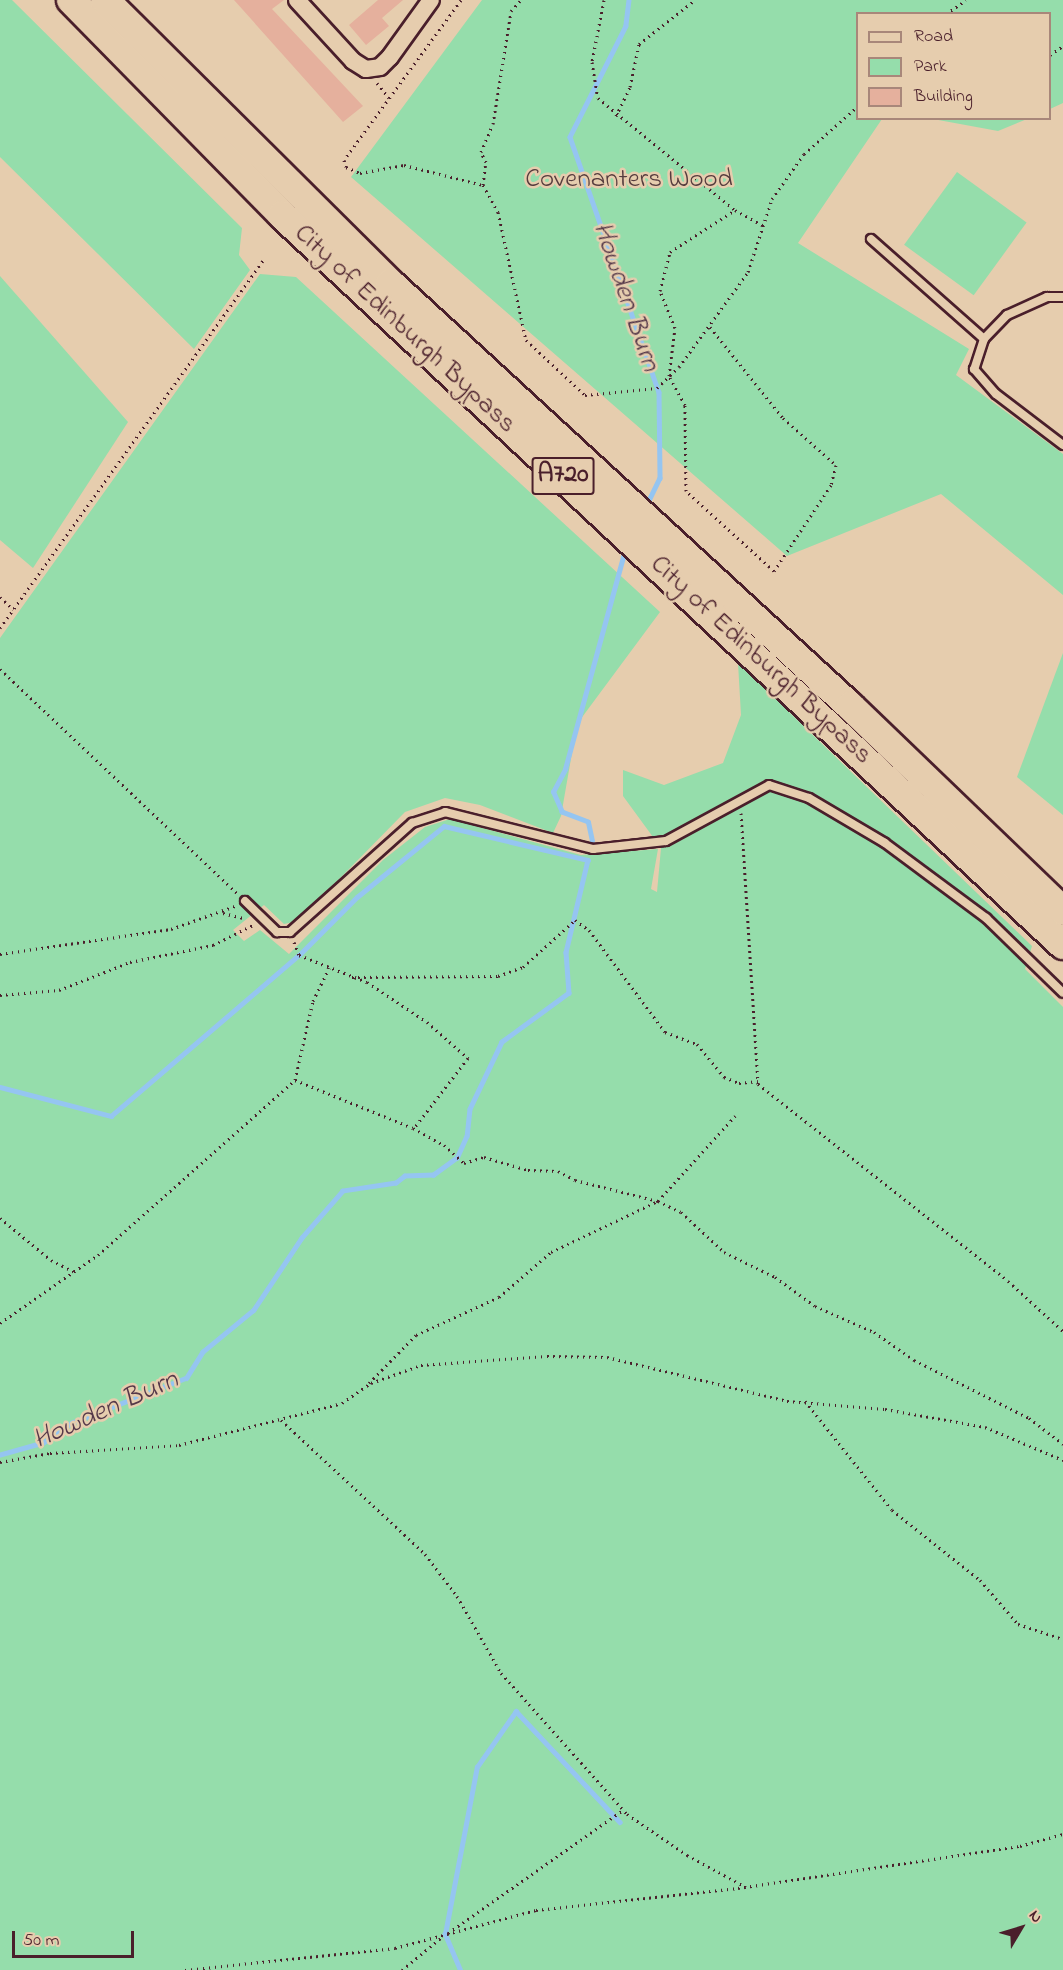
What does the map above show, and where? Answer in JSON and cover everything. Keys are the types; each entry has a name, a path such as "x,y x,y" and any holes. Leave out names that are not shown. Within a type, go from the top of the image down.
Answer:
{"highway":[{"name":"City of Edinburgh Bypass","path":"71,0 282,215 1063,945"},
{"name":"City of Edinburgh Bypass","path":"105,0 390,283 850,706 1063,911"}],"street":[{"path":"297,0 353,61 366,69 380,67 390,57 431,0"}],"lane":[{"path":"871,239 984,339"},
{"path":"1063,297 1047,297 1007,315 984,339 974,369 996,394 1063,445"},
{"path":"245,901 259,922 277,932 290,932 412,823 445,812 593,849 666,841 769,785 809,798 885,843 986,918 1063,993"}],"path":[{"path":"460,0 344,160 346,167 360,173 404,165 483,185"},
{"path":"521,0 512,11 493,124 481,152 486,162 483,185 498,212 526,340 585,395 657,388 669,376 710,327 748,272 772,199 804,154 856,108"},
{"path":"604,0 592,62 598,98 616,116 735,210 764,226"},
{"path":"616,116 630,87 639,44 695,0"},
{"path":"949,12 966,0"},
{"path":"710,327 783,418 836,465 831,485 774,571 686,491 685,405 669,376 675,328 660,291 670,252 735,210"},
{"path":"0,628 263,261"},
{"path":"0,597 13,609"},
{"path":"0,669 245,901 222,913 171,929 0,954"},
{"path":"740,799 758,1081"},
{"path":"222,913 259,922"},
{"path":"352,977 498,976 523,967 575,920 589,930 665,1032 697,1044 724,1077 740,1083 758,1081 1008,1281 1063,1331"},
{"path":"0,995 59,990 130,962 213,945 259,922"},
{"path":"290,932 299,955 352,977 427,1022 468,1058 413,1128"},
{"path":"0,1323 74,1272 295,1080 313,1000 329,968"},
{"path":"295,1080 413,1128 444,1145 464,1163 484,1157 528,1170 558,1171 575,1180 658,1201 681,1212 724,1252 775,1277 815,1306 874,1332 914,1360 1029,1418 1063,1444"},
{"path":"0,1462 50,1453 179,1445 342,1403 365,1387 416,1335 499,1297 551,1252 658,1201 735,1116"},
{"path":"0,1218 51,1260 74,1272"},
{"path":"365,1387 421,1365 607,1357 744,1392 985,1427 1063,1460"},
{"path":"805,1401 892,1510 980,1580 1018,1624 1063,1639"},
{"path":"281,1420 425,1554 457,1596 501,1672 623,1810 687,1855 746,1887"},
{"path":"402,1970 445,1934 623,1810"},
{"path":"185,1970 395,1948 536,1910 746,1887 1020,1846 1063,1834"}],"green space":[{"path":"0,0 12,0 242,228 239,255 250,270 194,349 0,157"},
{"name":"Covenanters Wood","path":"482,0 1063,0 1063,103 1051,109 1051,12 856,12 856,120 881,120 798,243 969,349 956,375 1063,454 1063,595 941,494 787,556 351,177"},
{"path":"938,120 1025,120 998,131"},
{"path":"957,172 1027,223 974,295 904,245"},
{"path":"260,274 296,277 660,612 577,724 561,816 553,833 480,805 445,798 405,812 298,921 284,924 264,905 233,930 244,941 260,930 289,954 383,860 425,827 450,819 581,855 658,849 651,889 657,892 661,848 623,796 623,770 664,785 723,763 741,715 738,663 1032,946 1025,969 1063,1007 1063,1970 0,1970 0,638"},
{"path":"0,276 128,422 33,568 0,540"},
{"path":"1063,653 1063,815 1017,777"}],"building":[{"path":"234,0 284,0 272,9 363,106 343,122"},
{"path":"378,0 403,0 382,18 389,26 366,45 349,25"}],"waterway":[{"name":"Howden Burn","path":"629,0 626,26 570,137 659,392 660,478 649,501"},
{"name":"Howden Burn","path":"592,841 588,822 562,812 553,792 565,769 624,553"},
{"name":"Howden Burn","path":"0,1087 111,1116 299,955 357,897 444,826 588,860 566,952 569,993 502,1042 470,1109 467,1136 457,1158 434,1175 405,1176 396,1183 343,1191 302,1238 254,1310 203,1352 187,1378 72,1423 43,1443 0,1455"},
{"path":"460,1970 445,1934 477,1767 516,1711 620,1822"}]}
